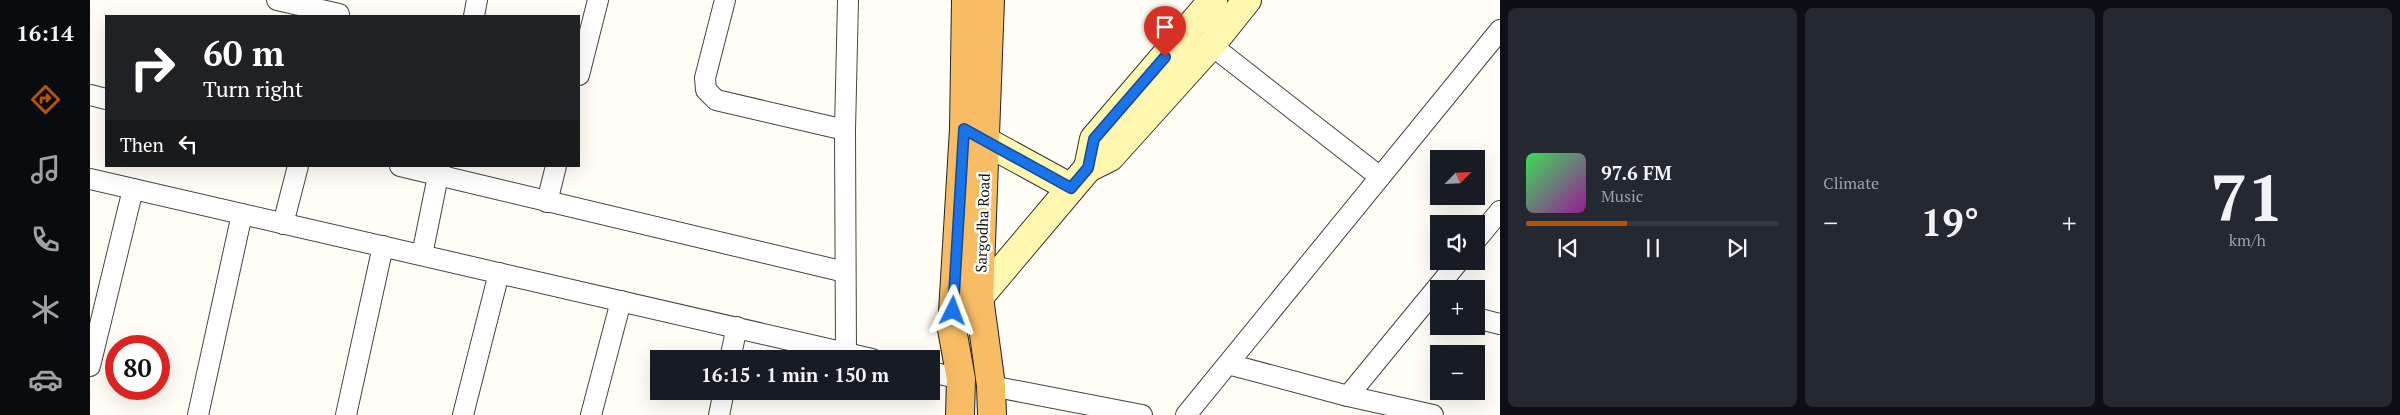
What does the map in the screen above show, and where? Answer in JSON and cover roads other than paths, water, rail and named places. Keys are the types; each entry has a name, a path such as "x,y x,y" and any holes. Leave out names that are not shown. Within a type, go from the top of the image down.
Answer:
{"highway":[{"name":"Sargodha Road","path":"966,0 975,135 979,297 991,386 992,415"},
{"name":"Sargodha Road","path":"960,415 960,379 952,329 990,0"}],"main road":[{"path":"1080,178 1094,139 1213,0"},
{"path":"952,329 1080,178 1110,157 1211,44 1247,0"},
{"path":"975,135 1080,178"}],"street":[{"path":"277,0 340,10"},
{"path":"474,15 478,0"},
{"path":"580,71 598,0"},
{"path":"725,0 705,78 706,90 716,100 845,130"},
{"path":"846,350 845,130 848,0"},
{"path":"1186,415 1380,177 1493,50 1500,30"},
{"path":"1211,44 1380,177"},
{"path":"90,96 105,99"},
{"path":"283,224 298,167"},
{"path":"408,167 439,171 547,202 845,272"},
{"path":"547,202 556,167"},
{"path":"422,255 439,171"},
{"path":"90,179 833,350"},
{"path":"90,366 133,188"},
{"path":"1485,229 1500,211"},
{"path":"198,415 242,214"},
{"path":"346,415 383,246"},
{"path":"463,415 499,273"},
{"path":"591,415 621,301"},
{"path":"1348,396 1430,308"},
{"path":"1485,320 1500,324"},
{"path":"732,350 737,328"},
{"path":"1228,364 1348,396 1433,415"},
{"path":"940,374 960,379"},
{"path":"991,386 1142,415"},
{"path":"719,415 722,400"}]}
